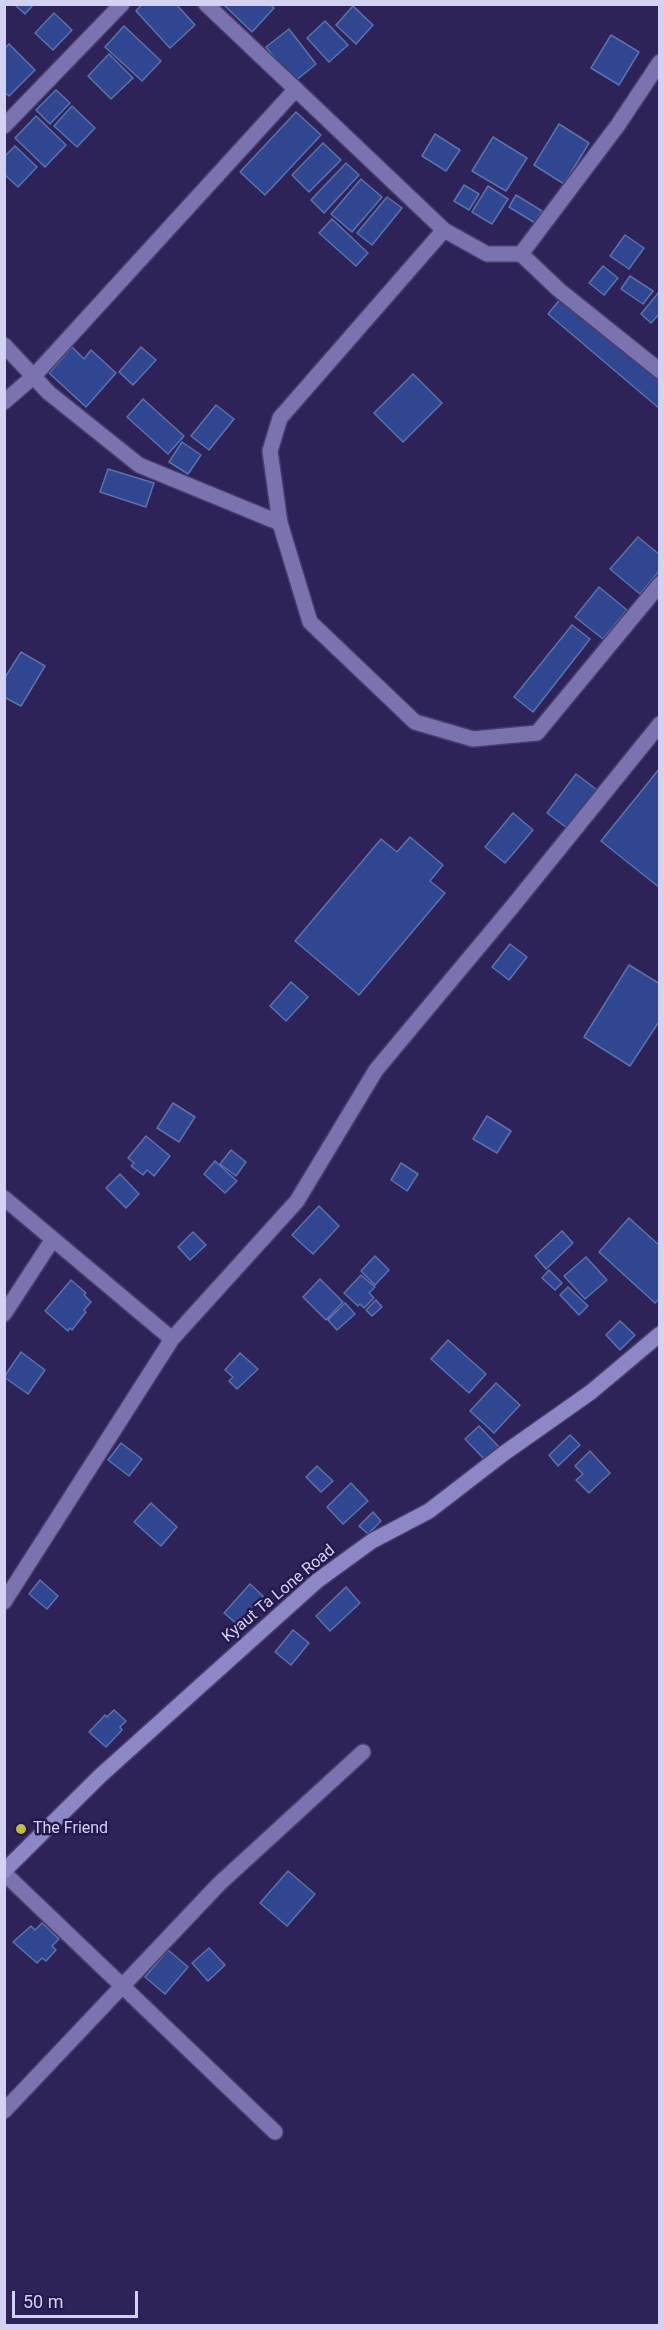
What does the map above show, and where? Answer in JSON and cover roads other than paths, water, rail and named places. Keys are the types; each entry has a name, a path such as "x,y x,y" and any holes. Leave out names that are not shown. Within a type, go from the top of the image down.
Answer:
{"main road":[{"name":"Kyaut Ta Lone Road","path":"4,1872 100,1776 317,1581 372,1541 429,1511 503,1454 591,1392 660,1334"}],"street":[{"path":"4,126 122,4"},
{"path":"206,4 444,230 488,254 521,254 559,290 660,371"},
{"path":"521,254 618,125 660,62"},
{"path":"4,402 33,376 225,164 296,90"},
{"path":"444,230 280,418 270,451 280,523 310,622 415,722 473,740 537,733 660,584"},
{"path":"4,345 49,393 139,465 280,523"},
{"path":"4,1602 172,1339 297,1201 376,1070 660,724"},
{"path":"4,1198 172,1339"},
{"path":"4,1314 53,1239"},
{"path":"4,2111 219,1884 363,1752"},
{"path":"4,1872 275,2132"}],"place":[{"name":"The Friend","path":"21,1829"}]}
